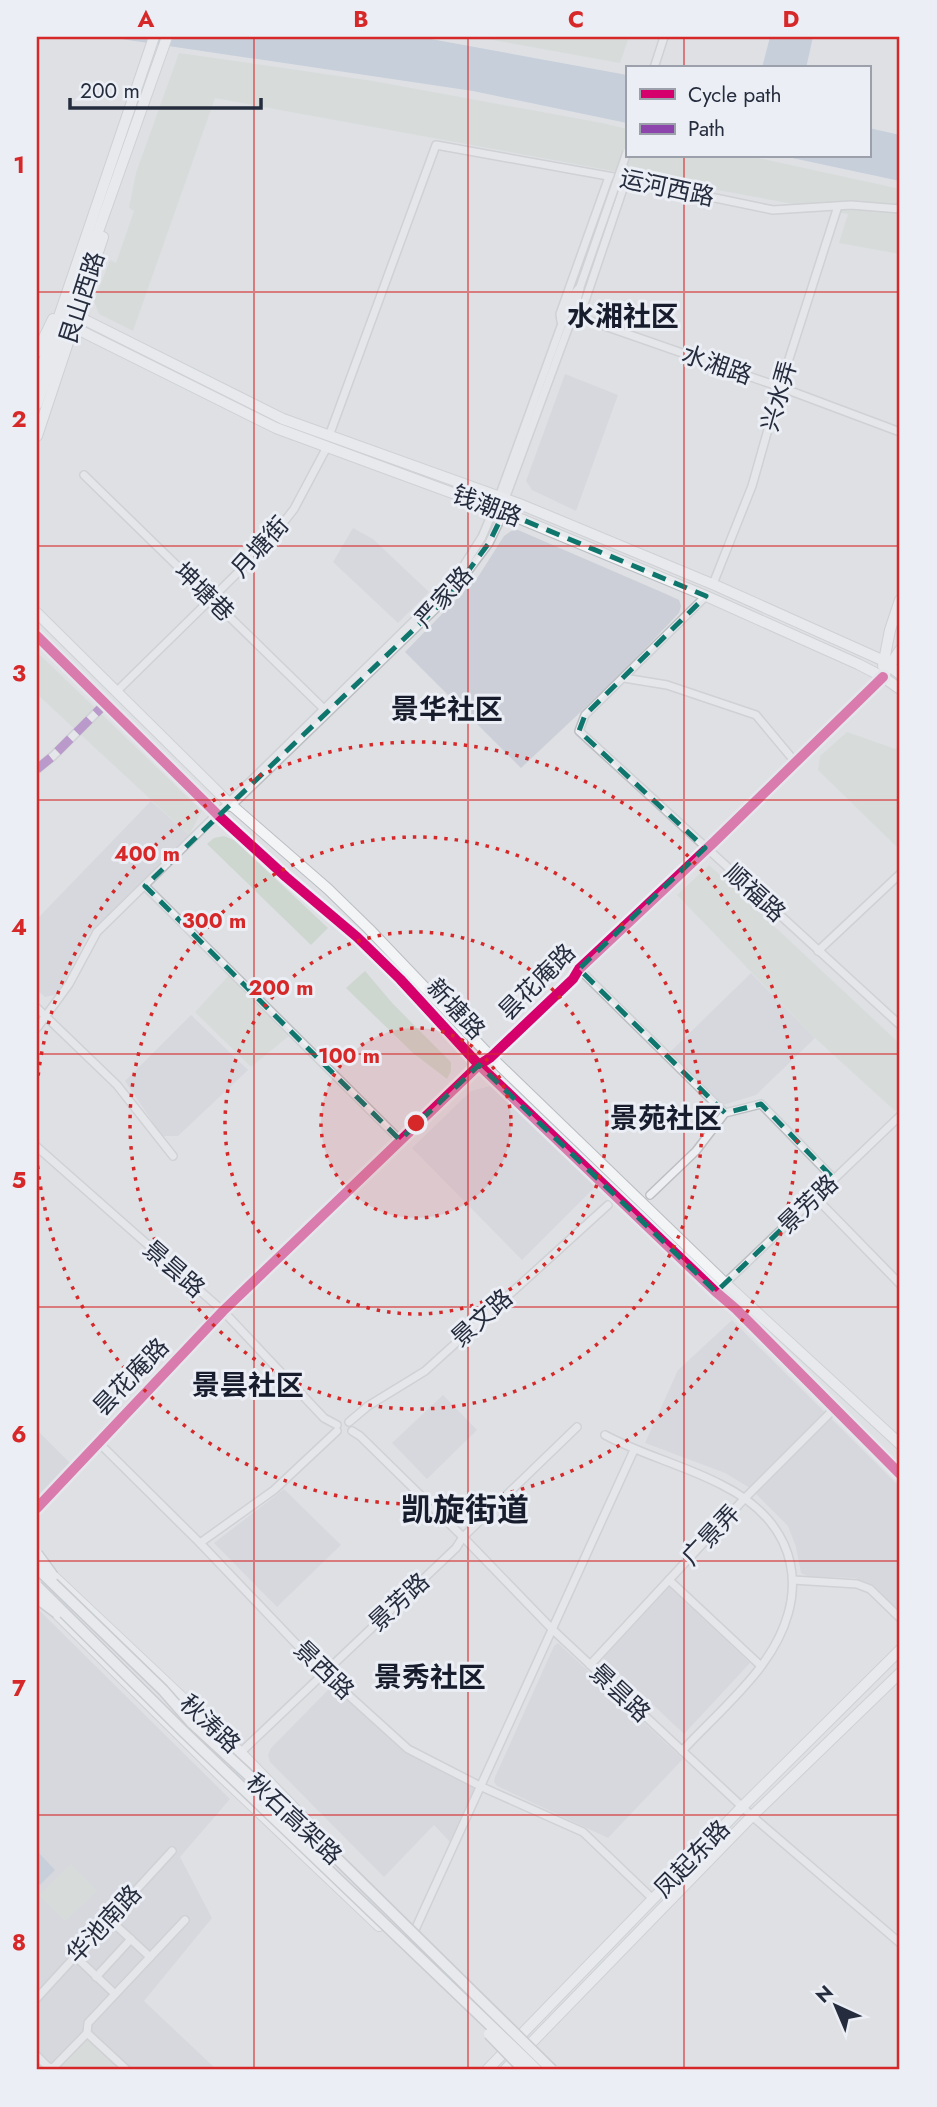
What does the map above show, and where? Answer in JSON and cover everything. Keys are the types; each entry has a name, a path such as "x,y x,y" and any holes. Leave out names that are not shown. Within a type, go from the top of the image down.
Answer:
{"highway":[{"path":"37,1554 71,1601"},
{"name":"秋石高架路","path":"37,1568 163,1690 191,1722 307,1829 552,2070"},
{"name":"秋石高架路","path":"37,1586 534,2070"},
{"path":"37,1596 88,1636"},
{"path":"436,1974 524,2070"}],"main road":[{"name":"艮山西路","path":"37,382 48,336 63,300 154,37"},
{"name":"艮山西路","path":"37,352 48,336 124,159 167,37"},
{"name":"艮山西路","path":"37,436 125,170 124,159"},
{"name":"钱潮路","path":"75,322 274,415 502,498 713,584 886,663 900,674"},
{"name":"钱潮路","path":"75,322 276,428 499,510 706,596 883,677 900,689"},
{"name":"艮山西路","path":"37,404 48,336"},
{"name":"昙花庵路","path":"883,677 900,600"},
{"name":"新塘路","path":"37,614 230,804 360,921 491,1057 725,1283 900,1444"},
{"name":"新塘路","path":"37,636 218,815 357,937 400,979 479,1065 736,1309 900,1474"},
{"name":"昙花庵路","path":"886,663 900,650"},
{"name":"秋涛路","path":"37,1560 240,1752 414,1932 557,2070"},
{"name":"秋涛路","path":"37,1596 218,1773 534,2070"},
{"name":"凤起东路","path":"487,2070 742,1807 900,1650"},
{"name":"凤起东路","path":"505,2070 752,1816 900,1674"}],"street":[{"path":"655,66 664,37"},
{"name":"运河西路","path":"329,436 436,145 773,210 838,206 900,209"},
{"name":"严家路","path":"502,498 573,315 580,287 626,155"},
{"name":"严家路","path":"561,325 560,314 610,177"},
{"name":"严家路","path":"573,315 583,307 626,180"},
{"name":"兴水弄","path":"713,584 752,486 780,387 838,206"},
{"name":"严家路","path":"37,1028 69,984 97,932 451,594 489,543 561,325 572,296 580,287"},
{"name":"水湘路","path":"573,315 900,432"},
{"name":"月塘街","path":"117,691 265,546 284,523 327,447"},
{"name":"坤塘巷","path":"84,475 324,709"},
{"name":"严家路","path":"230,804 443,591 478,545 499,510"},
{"path":"624,678 706,596"},
{"name":"昙花庵路","path":"37,1508 223,1311 479,1065 491,1057 573,979 579,969 883,677"},
{"path":"624,678 667,685 756,715 796,763"},
{"name":"顺福路","path":"624,678 584,715 579,732 900,1026"},
{"path":"37,769 106,704"},
{"path":"818,951 900,874"},
{"path":"145,886 400,1140"},
{"path":"579,969 725,1113"},
{"path":"37,1008 117,1085 173,1156"},
{"path":"650,1195 696,1151 725,1113 761,1104 834,1179"},
{"name":"景芳路","path":"716,1292 900,1116"},
{"name":"景昙路","path":"37,1147 223,1311 324,1418 337,1428"},
{"path":"815,1197 900,1284"},
{"name":"景文路","path":"349,1422 368,1406 425,1371 608,1205"},
{"name":"广景弄","path":"590,1665 745,1498 835,1408"},
{"path":"200,1543 274,1489 337,1428 340,1421 349,1422 352,1431 344,1436 337,1428"},
{"name":"景芳路","path":"218,1773 456,1548 463,1537 577,1427"},
{"name":"景昙路","path":"352,1431 463,1537 553,1630 682,1751 752,1816 900,1943"},
{"path":"605,1435 634,1450 653,1455 722,1485 745,1498 766,1516 784,1540 792,1564 793,1580 788,1617 761,1666 682,1751"},
{"name":"景西路","path":"98,1442 200,1543 324,1673 408,1749 482,1787 583,1832 653,1899"},
{"path":"414,1932 634,1450"},
{"path":"668,1580 761,1666"},
{"path":"793,1580 857,1584 870,1589 900,1618"},
{"name":"华池南路","path":"37,1998 172,1851"},
{"path":"109,1919 150,1957"},
{"path":"37,2056 54,2069 87,2033 88,2023 185,1920"},
{"path":"96,1977 131,1940"},
{"path":"75,1956 115,1994"},
{"path":"87,2033 127,2070"}],"highlighted area":[{"path":"504,512 706,596 585,715 579,731 705,848 579,969 725,1113 761,1104 834,1179 716,1292 479,1065 400,1140 145,886 451,594 489,543"}],"shaded area":[{"path":"477,37 629,37 620,63"},
{"path":"179,53 373,81 602,123 626,129 626,158 758,158 900,189 900,254 839,243 848,214 215,98 133,331 99,314 94,301 110,260 116,263 134,211 129,208 136,173"},
{"path":"565,374 618,395 576,511 532,490 526,481"},
{"path":"353,528 373,539 429,592 398,623 333,562"},
{"path":"518,530 679,600 681,606 679,613 622,673 521,768 405,652 478,577 504,536"},
{"path":"37,652 202,811 189,835 37,694"},
{"path":"847,732 895,749 900,745 900,850 818,770 820,756"},
{"path":"151,801 189,835 88,934 55,995 45,997 37,990 37,919"},
{"path":"224,836 234,840 328,928 311,945 207,844 214,838"},
{"path":"709,865 900,1044 900,1106 895,1111 815,1038 677,895"},
{"path":"365,971 393,1004 451,1062 447,1079 413,1053 346,988"},
{"path":"751,973 815,1038 756,1095 723,1105 669,1053"},
{"path":"230,974 290,1035 251,1067 195,1012"},
{"path":"191,1015 248,1070 178,1136 162,1136 125,1081"},
{"path":"494,1085 597,1185 522,1260 412,1148 471,1091"},
{"path":"732,1320 900,1487 900,1613 871,1584 855,1578 809,1577 801,1573 796,1547 788,1526 750,1488 725,1473 645,1443 678,1370"},
{"path":"443,1395 477,1430 427,1479 392,1443"},
{"path":"37,1430 70,1463 37,1501"},
{"path":"284,1489 341,1545 277,1607 214,1543"},
{"path":"669,1587 750,1663 684,1734 603,1658"},
{"path":"37,1608 230,1799 180,1857 212,1918 144,2001 217,2070 37,2070"},
{"path":"558,1643 683,1759 608,1838 497,1786 494,1782 554,1646"},
{"path":"332,1686 404,1751 477,1790 451,1843 434,1825 384,1877 270,1762 268,1755 271,1748"},
{"path":"71,1864 97,1891 65,1921 39,1895"},
{"path":"87,2033 127,2070 55,2070"}],"water":[{"path":"108,37 420,37 626,75 626,123 473,91"},
{"path":"770,37 813,37 806,66 763,66"},
{"path":"870,128 900,135 900,181 792,158 870,158"},
{"path":"37,1851 55,1870 40,1885 37,1882"}],"marked path":[{"path":"37,769 106,703"}],"cycle path":[{"path":"37,636 218,815 357,937 400,979 479,1065 736,1309 900,1474"},
{"path":"37,1508 223,1311 479,1065 491,1057 573,979 579,969 883,677"}],"district":[{"name":"水湘社区","path":"623,316"},
{"name":"景华社区","path":"447,709"},
{"name":"景苑社区","path":"666,1118"},
{"name":"景昙社区","path":"248,1385"},
{"name":"凯旋街道","path":"465,1510"},
{"name":"景秀社区","path":"430,1677"}]}
